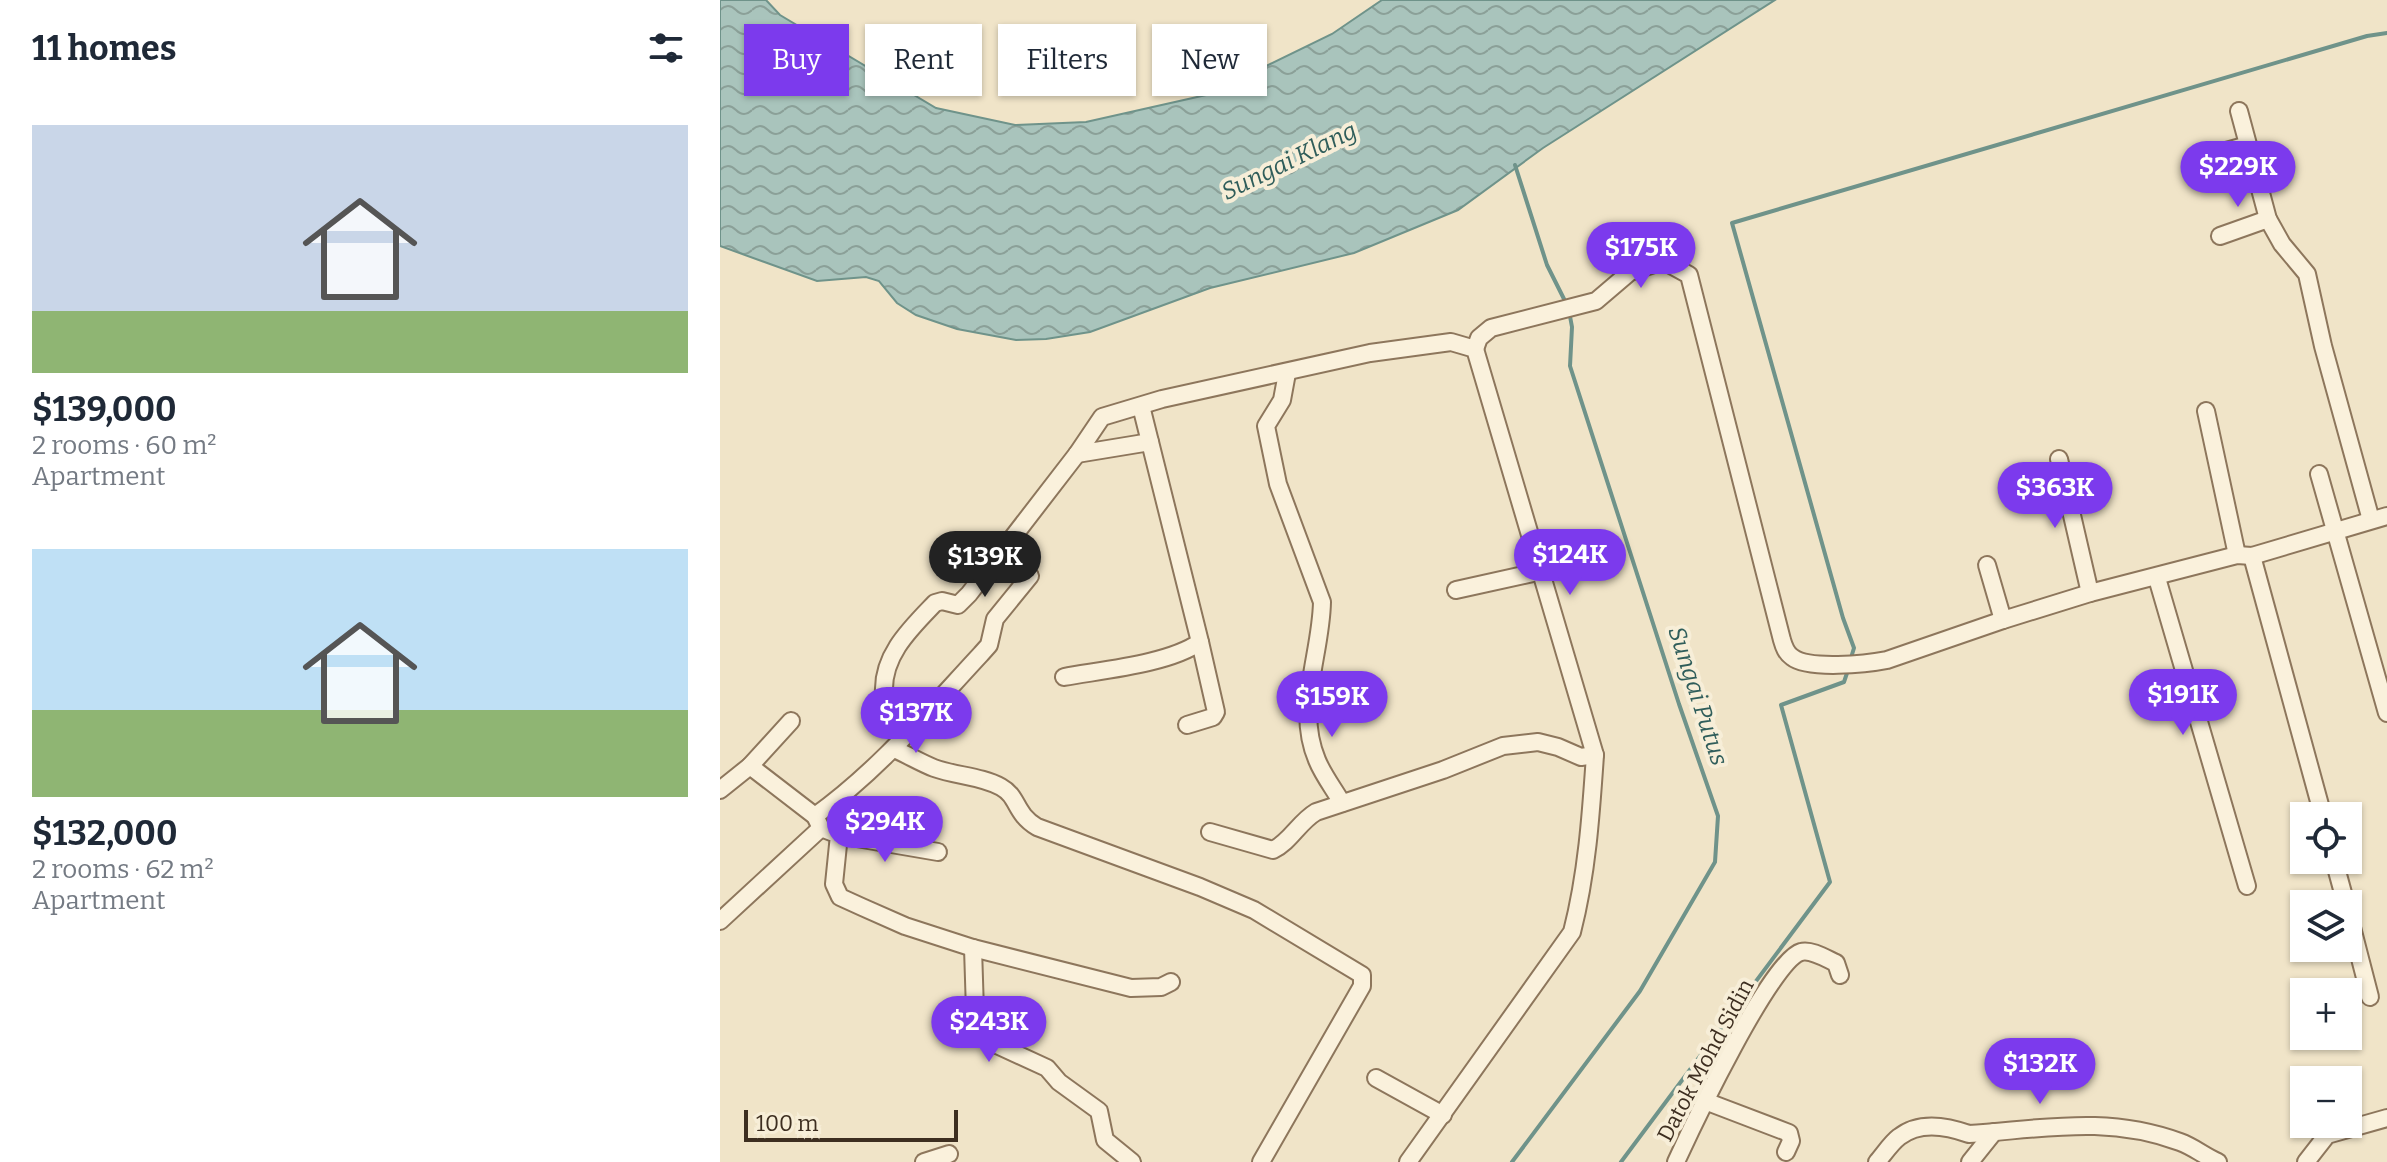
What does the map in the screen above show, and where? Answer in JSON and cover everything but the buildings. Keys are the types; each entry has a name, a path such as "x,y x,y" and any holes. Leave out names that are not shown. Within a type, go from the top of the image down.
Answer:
{"street":[{"path":"1408,1162 1572,932 1582,896 1595,755 1475,349 1479,338 1491,328 1596,301 1630,272 1654,264 1669,264 1689,275 1785,650 1793,659 1808,663 1867,664 1927,648 2090,593 2379,518 2323,346 2307,274 2282,244 2268,219 2239,111"},
{"path":"2201,158 2248,145"},
{"path":"2220,236 2268,219"},
{"path":"913,727 884,693 886,670 903,637 935,603 942,601 958,605 1077,454 1102,417 1370,353 1451,342 1475,349"},
{"path":"1287,373 1282,400 1266,426 1278,484 1322,602 1308,696 1308,728 1317,760 1342,803"},
{"path":"1141,406 1216,712 1213,717 1187,725"},
{"path":"2206,411 2244,555 2319,802"},
{"path":"1077,454 1150,442"},
{"path":"2059,459 2090,593"},
{"path":"2319,474 2387,713"},
{"path":"1987,565 2003,620"},
{"path":"1456,590 1542,571"},
{"path":"720,921 894,749 989,645 995,619 1030,576"},
{"path":"2157,578 2247,886"},
{"path":"1064,677 1172,656 1200,642"},
{"path":"720,790 750,766 791,721"},
{"path":"1210,832 1273,850 1280,847 1307,817 1503,746 1538,742 1581,757 1595,755"},
{"path":"894,749 935,768 999,785 1012,794 1025,820 1037,827 1254,910 1362,975 1362,986 1261,1162"},
{"path":"750,766 818,822 839,835 938,852"},
{"path":"839,835 834,884 840,897 905,926 973,948 1131,988 1161,987 1171,982"},
{"path":"973,948 975,1011 977,1024 985,1036 999,1046 1047,1068 1059,1082 1099,1111 1105,1140 1132,1162"},
{"name":"Datok Mohd Sidin","path":"1676,1162 1705,1101 1773,979 1797,953 1806,950 1836,963 1840,975"},
{"path":"2361,962 2370,997"},
{"path":"1376,1078 1443,1115"},
{"path":"1705,1101 1789,1133 1791,1141 1786,1152"},
{"path":"2306,1162 2327,1135 2387,1118"},
{"path":"1877,1162 1900,1135 1924,1127 1951,1128 1969,1134 2048,1125 2089,1124 2124,1126 2180,1142 2200,1150 2211,1161"},
{"path":"1970,1162 1994,1132"},
{"path":"924,1162 949,1154"}],"water":[{"name":"Sungai Klang","path":"720,0 766,0 780,15 795,24 744,24 744,96 849,96 849,56 865,66 865,96 916,96 936,108 1015,125 1086,122 1202,96 1267,96 1267,65 1332,34 1382,0 1775,0 1543,148 1458,210 1354,253 1210,288 1090,332 1016,340 957,329 916,315 897,303 879,281 866,277 817,281 720,246"}],"waterway":[{"path":"1850,661 1854,648 1732,223 2367,36 2387,33"},
{"name":"Sungai Putus","path":"1515,165 1547,265 1566,303"},
{"name":"Sungai Putus","path":"1512,1162 1640,991 1715,862 1718,816 1570,366 1572,327 1569,311"},
{"path":"1621,1162 1830,882 1781,705 1844,682 1848,670"}]}
